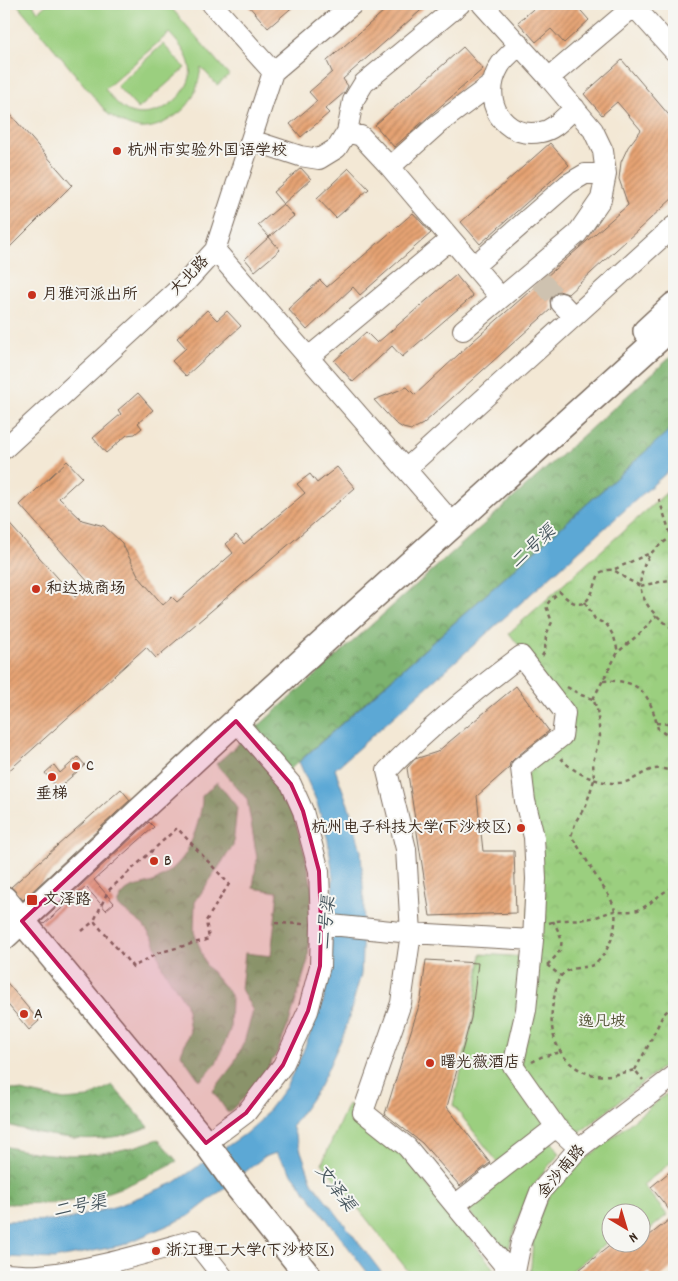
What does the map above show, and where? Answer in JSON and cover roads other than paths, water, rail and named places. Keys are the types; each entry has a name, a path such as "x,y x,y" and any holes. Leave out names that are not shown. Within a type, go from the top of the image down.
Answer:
{"main road":[{"path":"10,910 236,721 674,305"},
{"path":"4,937 10,910 450,519 674,325"},
{"path":"10,910 207,1145 308,1277"}],"street":[{"path":"212,4 273,72 353,4"},
{"path":"251,140 300,156 319,158 337,148 348,132 353,101 364,83 460,4"},
{"path":"463,330 501,298 536,276 578,234 601,198 606,174 603,151 593,130 520,44 482,4"},
{"path":"549,78 633,5 674,51"},
{"path":"520,44 499,66 492,84 491,98 496,113 509,126 524,133 542,132 555,126 575,108"},
{"name":"大北路","path":"4,449 186,282 215,250 273,72"},
{"path":"390,166 438,124 492,84"},
{"path":"348,132 361,136 390,166 501,298"},
{"path":"474,266 568,184 585,174 606,174"},
{"path":"406,469 568,310 674,226"},
{"path":"309,357 451,240"},
{"path":"215,250 450,519"},
{"path":"514,1277 406,1147 363,1112 400,1003 411,933 406,849 388,771 412,745 449,713 521,656 565,713 562,736 521,768 524,801 534,837 540,928 539,964 513,1066 556,1127 579,1148"},
{"path":"207,1145 246,1112 282,1065 308,1011 320,966 324,925 319,871 303,811 290,784 236,721"},
{"path":"324,925 411,933 540,928"},
{"name":"金沙南路","path":"514,1277 521,1242 540,1192 579,1148 667,1087"},
{"path":"454,1205 556,1127"},
{"path":"4,1274 37,1275 82,1268 138,1256 194,1240 223,1277"}],"water":[{"path":"674,426 674,466 335,769 350,810 361,851 364,905 361,974 345,1031 320,1086 292,1126 312,1182 385,1277 371,1277 276,1153 264,1157 189,1216 123,1245 54,1259 4,1257 4,1221 66,1220 117,1206 174,1183 245,1134 260,1121 286,1087 302,1054 323,1002 331,962 333,876 328,840 316,800 299,762"},
{"path":"674,486 674,527 666,493"}],"tunnel":[{"path":"540,280 561,303"}],"place":[{"name":"杭州市实验外国语学校","path":"117,151"},
{"name":"月雅河派出所","path":"32,295"},
{"name":"和达城商场","path":"36,589"},
{"name":"C","path":"76,766"},
{"name":"垂梯","path":"52,777"},
{"name":"杭州电子科技大学(下沙校区)","path":"521,828"},
{"name":"B","path":"154,861"},
{"name":"文泽路","path":"32,900"},
{"name":"A","path":"24,1014"},
{"name":"曙光薇酒店","path":"430,1063"},
{"name":"浙江理工大学(下沙校区)","path":"156,1251"}],"water label":[{"name":"二号渠","path":"534,548"},
{"name":"二号渠","path":"328,923"},
{"name":"文泽渠","path":"334,1189"},
{"name":"二号渠","path":"80,1208"}],"park label":[{"name":"逸凡坡","path":"602,1022"}]}
